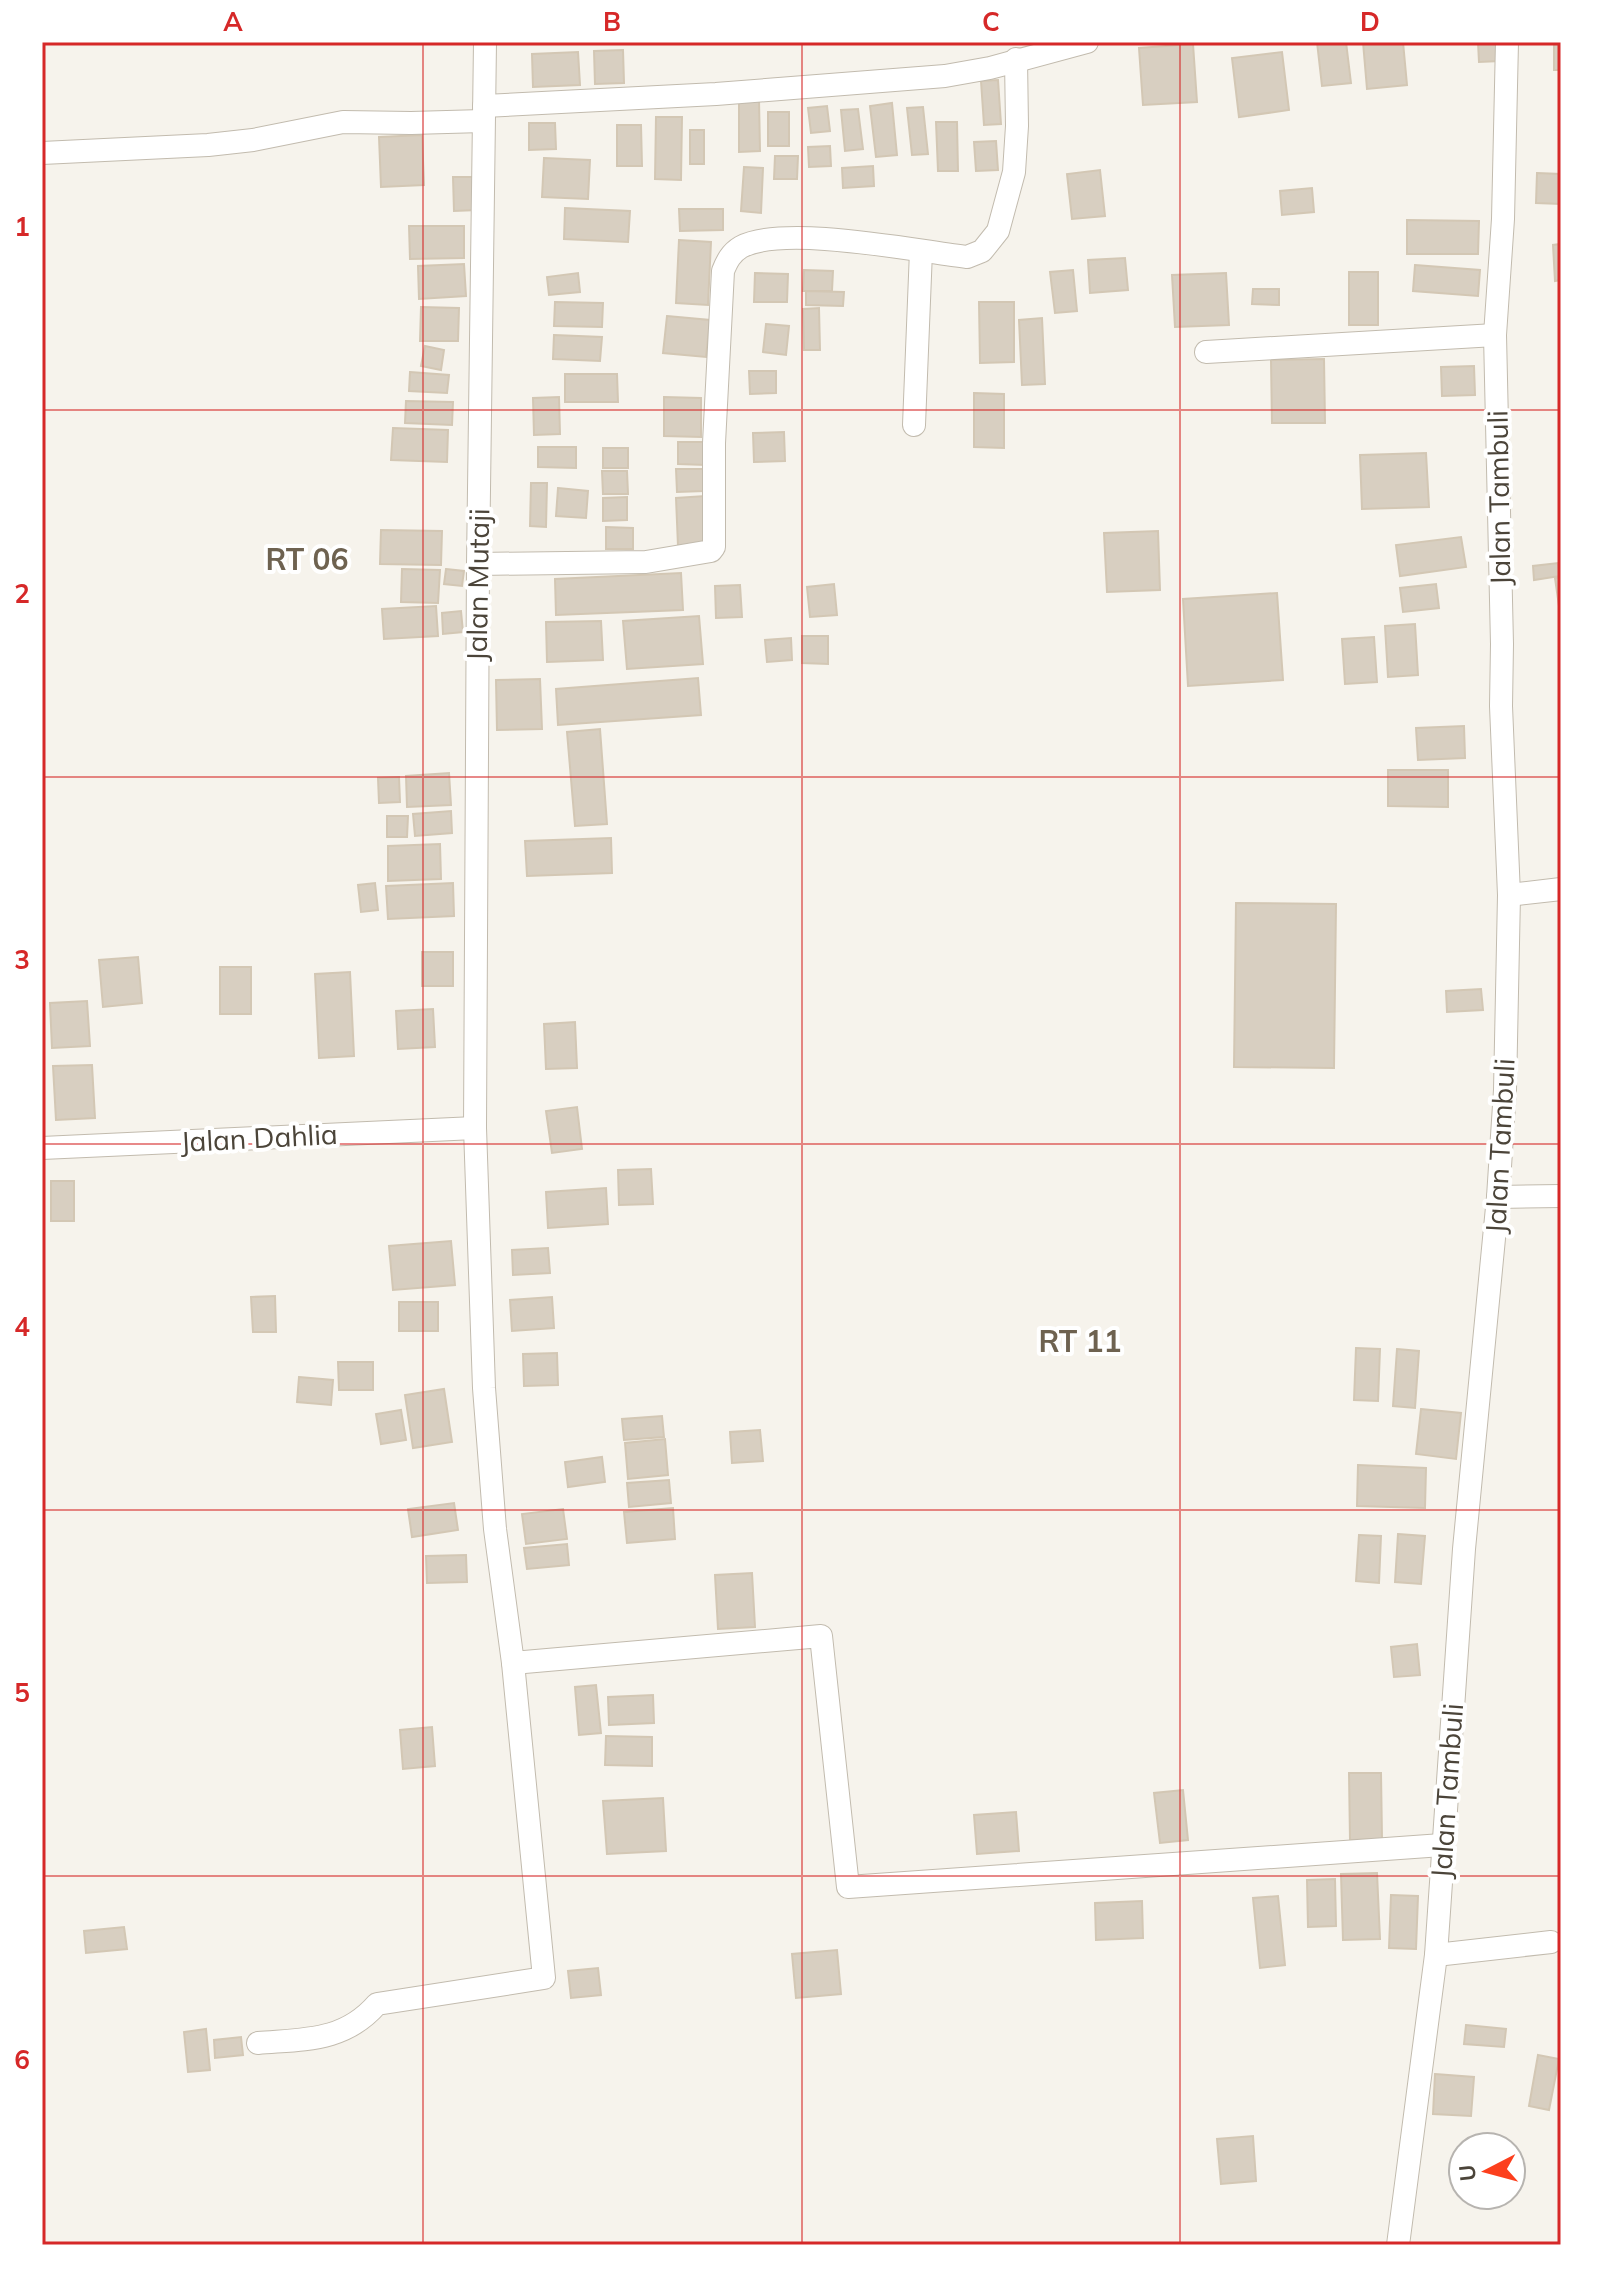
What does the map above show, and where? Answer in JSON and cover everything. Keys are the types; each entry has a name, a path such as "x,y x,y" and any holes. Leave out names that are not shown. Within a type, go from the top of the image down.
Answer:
{"street":[{"name":"Jalan Mutaji","path":"258,2043 333,2036 354,2025 377,2004 544,1978 513,1663 495,1529 484,1388 475,1128 485,42"},
{"path":"42,153 208,145 253,140 343,122 411,123 483,113 945,76 990,68 1087,42"},
{"name":"Jalan Tambuli","path":"1398,2245 1436,1955 1464,1549 1498,1197 1505,1090 1509,895 1501,706 1495,335 1503,219 1507,42"},
{"path":"478,564 646,562 708,553 714,547 714,443 723,271 729,257 743,246 792,237 967,257 982,251 998,231 1016,154 1016,59"},
{"path":"914,425 921,251"},
{"path":"1206,352 1495,335"},
{"path":"1509,895 1561,889"},
{"name":"Jalan Dahlia","path":"42,1148 475,1128"},
{"path":"1498,1197 1561,1196"},
{"path":"513,1663 821,1636 848,1887 1442,1845"},
{"path":"1436,1955 1551,1942"}],"building":[{"path":"1317,42 1346,42 1351,83 1322,86"},
{"path":"1363,42 1403,42 1407,85 1367,89"},
{"path":"1478,42 1499,42 1500,61 1479,62"},
{"path":"1193,44 1197,102 1143,105 1139,48"},
{"path":"1554,44 1561,44 1561,70 1554,70"},
{"path":"623,50 624,83 595,84 594,51"},
{"path":"578,52 580,85 533,87 532,54"},
{"path":"1282,52 1289,110 1239,117 1232,58"},
{"path":"998,80 1001,124 984,125 981,81"},
{"path":"739,100 759,100 760,151 739,152"},
{"path":"892,103 897,155 876,157 870,106"},
{"path":"827,106 830,131 811,133 808,108"},
{"path":"923,107 928,154 912,155 907,108"},
{"path":"858,109 863,149 845,151 841,110"},
{"path":"768,112 789,112 789,146 768,146"},
{"path":"656,117 682,117 681,180 655,179"},
{"path":"936,122 957,122 958,171 938,171"},
{"path":"529,123 555,123 556,149 529,150"},
{"path":"617,125 641,125 642,166 617,166"},
{"path":"690,130 704,130 704,164 690,164"},
{"path":"422,135 424,185 381,187 379,137"},
{"path":"996,141 998,170 976,171 974,142"},
{"path":"830,146 831,166 809,167 808,147"},
{"path":"775,156 798,156 797,179 774,179"},
{"path":"544,158 590,160 588,199 542,197"},
{"path":"873,166 874,186 843,188 842,168"},
{"path":"744,167 763,168 761,213 741,211"},
{"path":"1100,170 1105,216 1072,219 1067,174"},
{"path":"1537,173 1561,174 1561,204 1536,203"},
{"path":"453,177 477,177 478,210 454,211"},
{"path":"1312,188 1314,212 1282,215 1280,191"},
{"path":"565,208 630,211 628,242 564,239"},
{"path":"679,209 723,209 723,230 680,231"},
{"path":"1407,220 1479,221 1478,254 1407,254"},
{"path":"409,226 464,226 464,258 410,259"},
{"path":"679,240 711,242 708,305 676,303"},
{"path":"1561,244 1561,280 1555,281 1553,245"},
{"path":"1125,258 1128,290 1090,293 1088,260"},
{"path":"464,264 466,296 419,299 418,266"},
{"path":"1415,265 1480,270 1478,296 1413,291"},
{"path":"804,270 833,271 832,291 803,291"},
{"path":"1073,270 1077,311 1055,313 1050,272"},
{"path":"1349,272 1378,272 1378,325 1349,325"},
{"path":"578,273 580,292 549,295 547,277"},
{"path":"755,273 788,274 787,302 754,302"},
{"path":"1226,273 1229,325 1175,327 1172,275"},
{"path":"1253,289 1279,289 1279,305 1252,304"},
{"path":"806,291 844,292 843,306 806,305"},
{"path":"555,302 603,303 602,327 554,326"},
{"path":"979,302 1014,302 1014,362 980,363"},
{"path":"421,307 459,308 458,341 420,341"},
{"path":"819,308 820,350 804,350 803,309"},
{"path":"667,316 710,320 706,357 663,353"},
{"path":"1042,318 1045,384 1022,385 1019,320"},
{"path":"766,324 789,326 786,355 763,352"},
{"path":"554,335 602,337 600,361 553,359"},
{"path":"425,346 444,350 441,370 421,366"},
{"path":"1324,359 1325,423 1272,423 1271,360"},
{"path":"1474,366 1475,395 1442,396 1441,367"},
{"path":"749,371 776,371 776,393 750,394"},
{"path":"410,372 449,375 447,393 409,391"},
{"path":"565,374 617,374 618,402 565,402"},
{"path":"974,393 1004,394 1004,448 974,447"},
{"path":"559,397 560,434 534,435 533,398"},
{"path":"664,397 701,398 701,437 664,436"},
{"path":"406,401 453,402 452,425 405,423"},
{"path":"393,428 448,430 447,462 391,460"},
{"path":"784,432 785,461 754,462 753,433"},
{"path":"678,442 706,442 706,465 678,464"},
{"path":"538,447 576,447 576,468 538,467"},
{"path":"603,448 628,448 628,468 603,468"},
{"path":"1426,453 1429,507 1362,509 1360,455"},
{"path":"676,469 703,469 704,491 677,492"},
{"path":"602,471 627,471 628,494 603,494"},
{"path":"531,483 547,483 546,527 530,526"},
{"path":"558,488 588,491 586,518 556,516"},
{"path":"705,496 707,544 678,546 676,498"},
{"path":"627,497 627,520 603,521 603,498"},
{"path":"606,527 633,528 633,549 606,549"},
{"path":"381,530 442,531 441,565 380,564"},
{"path":"1158,531 1160,590 1107,592 1104,533"},
{"path":"1461,537 1466,567 1400,576 1396,545"},
{"path":"1558,563 1560,576 1534,580 1533,566"},
{"path":"402,569 440,570 438,603 401,602"},
{"path":"446,569 464,571 462,586 444,584"},
{"path":"681,573 683,610 556,615 555,579"},
{"path":"1561,577 1561,605 1559,606 1555,578"},
{"path":"834,584 837,615 810,617 807,587"},
{"path":"1436,584 1439,608 1403,612 1400,588"},
{"path":"740,585 742,617 716,618 715,586"},
{"path":"1277,593 1283,680 1188,686 1183,599"},
{"path":"436,606 438,636 384,639 382,609"},
{"path":"461,611 463,632 443,634 442,613"},
{"path":"699,616 703,664 627,669 623,621"},
{"path":"601,621 603,660 547,662 546,622"},
{"path":"1415,624 1418,675 1388,677 1385,626"},
{"path":"802,636 828,636 828,664 802,663"},
{"path":"1374,637 1377,682 1345,684 1342,639"},
{"path":"791,638 792,660 767,662 765,640"},
{"path":"698,678 701,715 558,725 556,689"},
{"path":"540,679 542,729 497,730 496,680"},
{"path":"1464,726 1465,758 1418,760 1416,728"},
{"path":"600,729 607,824 575,826 567,732"},
{"path":"1388,770 1448,770 1448,807 1388,806"},
{"path":"449,773 451,805 407,807 406,776"},
{"path":"399,777 400,802 379,803 378,778"},
{"path":"451,811 452,833 415,836 413,814"},
{"path":"387,816 408,816 407,837 387,837"},
{"path":"611,838 612,873 527,876 525,841"},
{"path":"440,844 441,879 388,881 388,846"},
{"path":"375,883 378,910 361,912 358,885"},
{"path":"453,883 454,916 388,919 386,886"},
{"path":"1236,903 1336,904 1334,1068 1234,1067"},
{"path":"422,952 453,952 453,986 422,986"},
{"path":"138,957 142,1003 103,1007 99,960"},
{"path":"220,967 251,967 251,1014 220,1014"},
{"path":"350,972 354,1056 319,1058 315,974"},
{"path":"1481,989 1483,1010 1447,1012 1446,991"},
{"path":"87,1001 90,1046 52,1048 50,1003"},
{"path":"433,1009 435,1047 398,1049 396,1011"},
{"path":"575,1022 577,1068 546,1069 544,1024"},
{"path":"92,1065 95,1118 56,1120 53,1066"},
{"path":"577,1107 582,1149 552,1153 546,1111"},
{"path":"651,1169 653,1204 619,1205 618,1170"},
{"path":"51,1181 74,1181 74,1221 51,1221"},
{"path":"606,1188 608,1224 548,1228 546,1192"},
{"path":"451,1241 455,1285 393,1290 389,1246"},
{"path":"548,1248 550,1273 513,1275 512,1250"},
{"path":"275,1296 276,1332 253,1332 251,1297"},
{"path":"552,1297 554,1328 512,1331 510,1300"},
{"path":"399,1302 438,1302 438,1331 399,1331"},
{"path":"1356,1348 1380,1349 1378,1401 1354,1400"},
{"path":"1397,1349 1419,1351 1415,1408 1393,1406"},
{"path":"557,1353 558,1385 524,1386 523,1354"},
{"path":"338,1362 373,1362 373,1390 339,1390"},
{"path":"299,1377 333,1380 331,1405 297,1402"},
{"path":"444,1389 452,1442 413,1448 405,1395"},
{"path":"1421,1409 1461,1413 1456,1459 1416,1454"},
{"path":"401,1410 406,1440 381,1444 376,1414"},
{"path":"662,1416 664,1437 624,1440 622,1419"},
{"path":"760,1430 763,1461 732,1463 730,1432"},
{"path":"665,1439 668,1475 628,1479 625,1443"},
{"path":"602,1457 605,1482 568,1487 565,1462"},
{"path":"1358,1465 1426,1468 1425,1508 1357,1506"},
{"path":"669,1480 671,1503 629,1507 627,1483"},
{"path":"454,1503 458,1530 412,1537 408,1509"},
{"path":"673,1508 675,1539 627,1543 624,1512"},
{"path":"563,1509 567,1539 526,1544 522,1514"},
{"path":"1398,1534 1425,1536 1421,1584 1395,1582"},
{"path":"1359,1535 1381,1536 1379,1583 1356,1581"},
{"path":"567,1544 569,1565 527,1569 524,1548"},
{"path":"466,1555 467,1582 427,1583 426,1556"},
{"path":"752,1573 755,1627 718,1629 715,1575"},
{"path":"1417,1644 1420,1675 1394,1677 1391,1647"},
{"path":"596,1685 601,1733 579,1735 575,1687"},
{"path":"653,1695 654,1723 609,1725 608,1697"},
{"path":"432,1727 435,1766 403,1769 400,1730"},
{"path":"606,1736 652,1737 652,1766 605,1765"},
{"path":"1349,1773 1381,1773 1382,1839 1350,1840"},
{"path":"1183,1790 1188,1840 1160,1843 1154,1793"},
{"path":"663,1798 666,1851 607,1854 603,1801"},
{"path":"1016,1812 1019,1851 977,1854 974,1815"},
{"path":"1377,1873 1380,1939 1343,1940 1341,1874"},
{"path":"1335,1879 1336,1926 1308,1927 1307,1880"},
{"path":"1391,1895 1418,1896 1416,1949 1389,1948"},
{"path":"1278,1896 1285,1965 1260,1968 1253,1898"},
{"path":"1142,1901 1143,1938 1096,1940 1095,1903"},
{"path":"124,1927 127,1949 86,1953 84,1931"},
{"path":"837,1950 841,1994 796,1998 792,1954"},
{"path":"598,1968 601,1995 571,1998 568,1971"},
{"path":"1466,2025 1506,2029 1504,2047 1464,2044"},
{"path":"206,2029 210,2070 188,2072 184,2032"},
{"path":"241,2037 243,2055 215,2058 214,2040"},
{"path":"1538,2055 1559,2059 1549,2110 1529,2106"},
{"path":"1435,2074 1474,2077 1471,2116 1433,2114"},
{"path":"1253,2136 1256,2181 1221,2184 1217,2139"}],"district":[{"name":"RT 06","path":"307,560"},
{"name":"RT 11","path":"1080,1342"}]}
